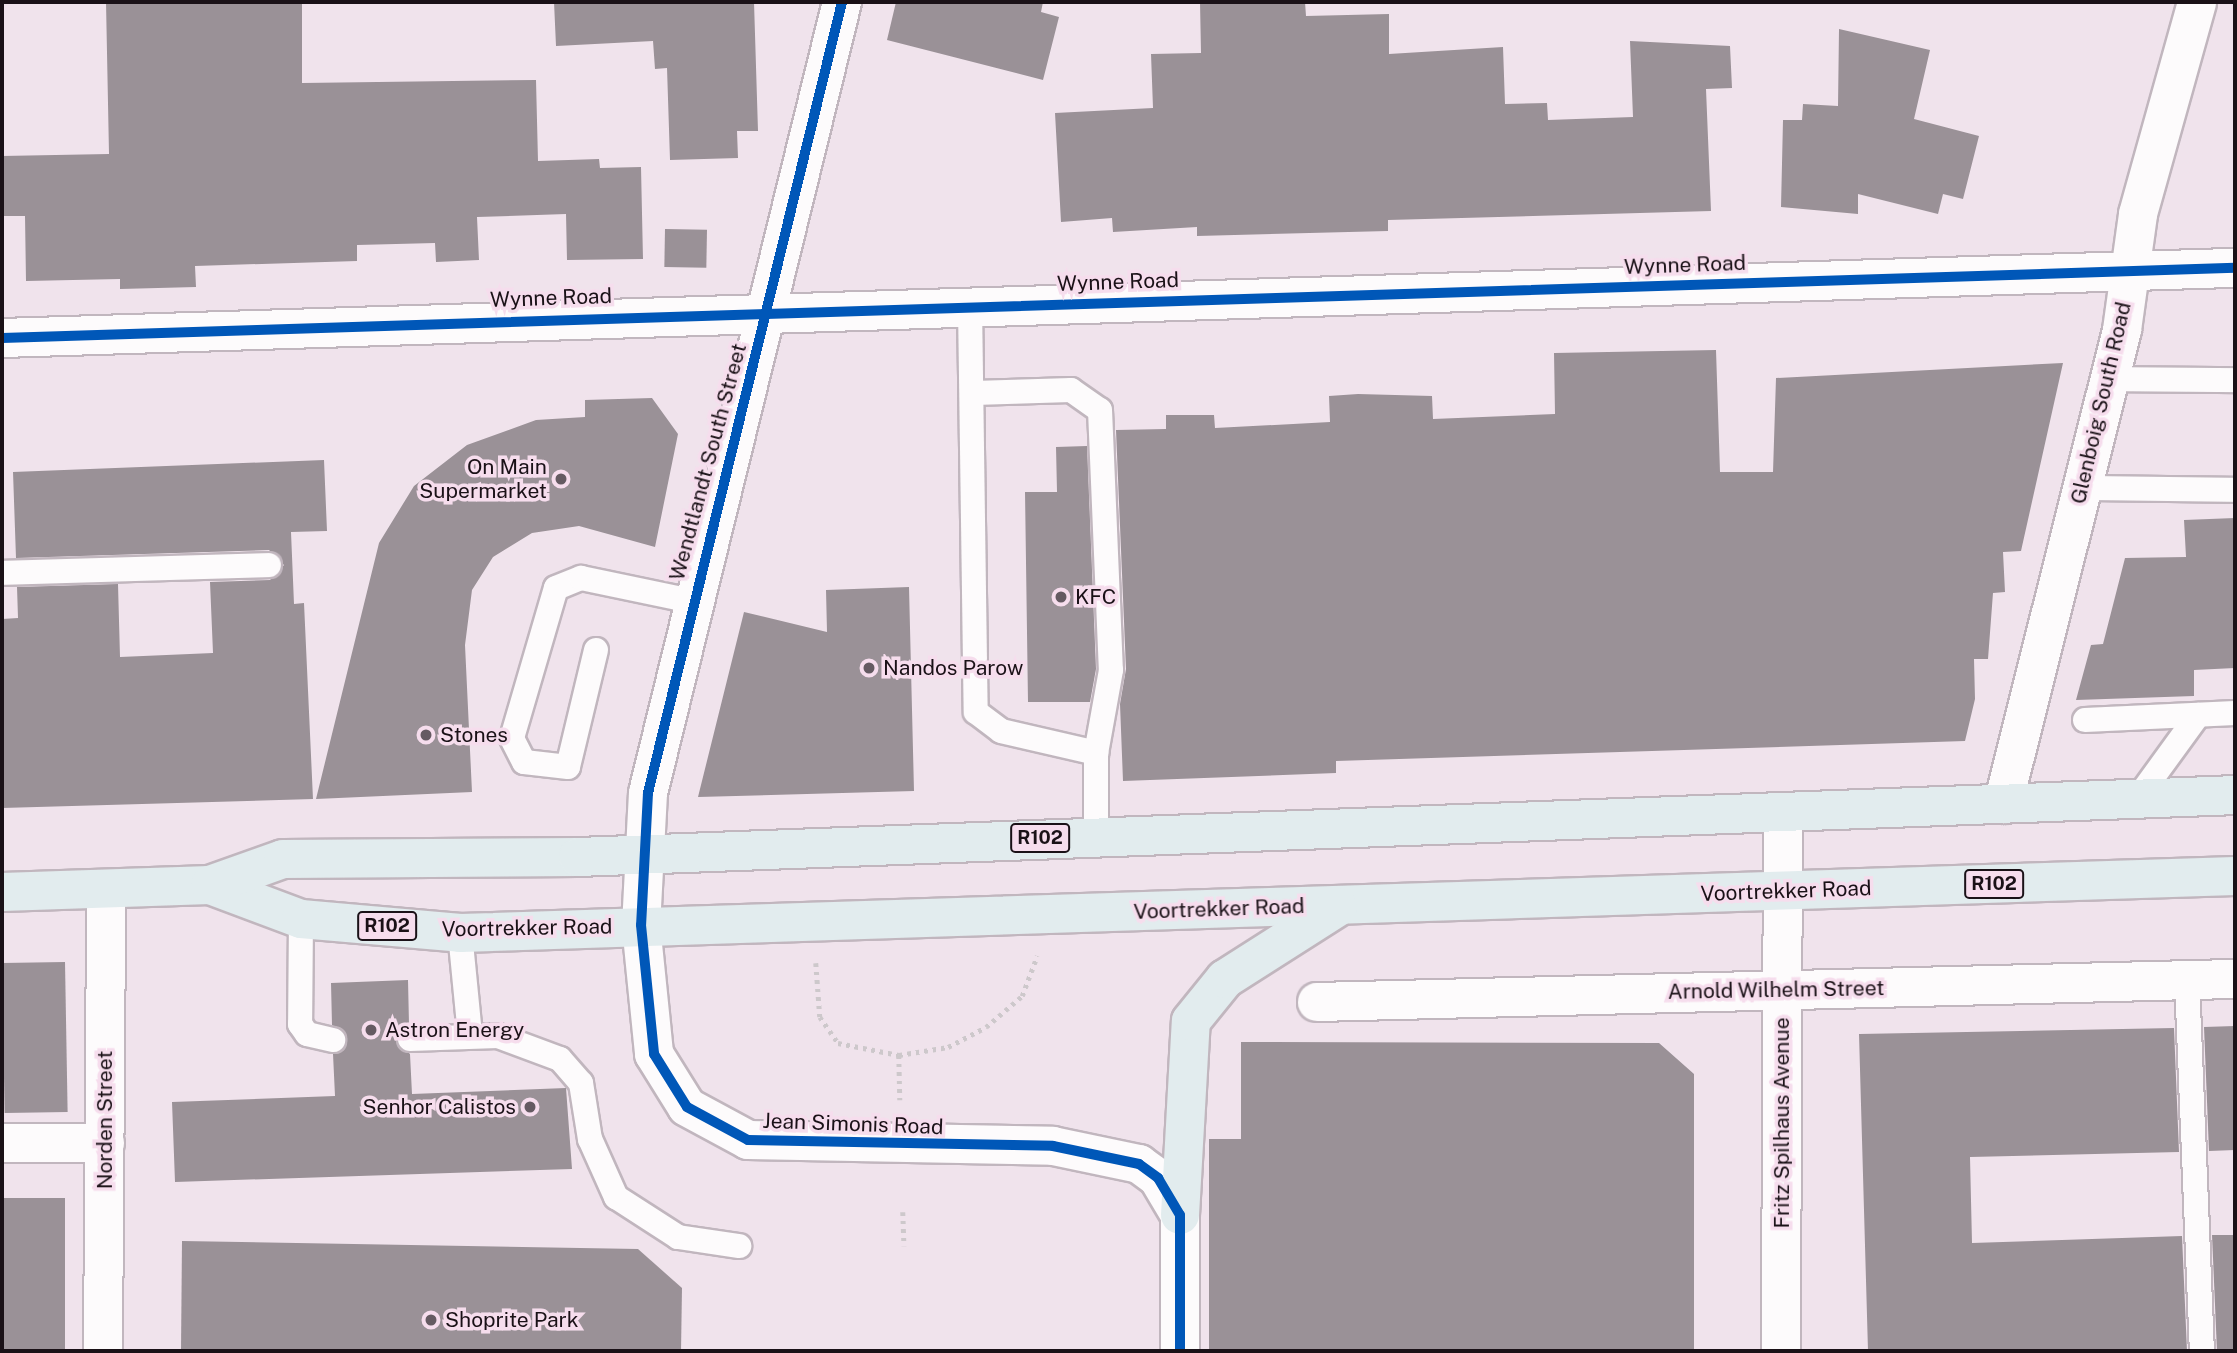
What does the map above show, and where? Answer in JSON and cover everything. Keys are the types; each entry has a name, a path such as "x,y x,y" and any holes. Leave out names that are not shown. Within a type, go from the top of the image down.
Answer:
{"main road":[{"name":"Voortrekker Road","path":"2,892 210,885 283,859 644,852 2235,795"},
{"name":"Voortrekker Road","path":"210,885 300,919 460,933 640,925 1782,891 2225,883"},
{"path":"1180,1215 1191,1021 1224,979 1340,906"}],"street":[{"name":"Wendtlandt South Street","path":"644,852 648,793 691,601 842,2"},
{"name":"Glenboig South Road","path":"2003,804 2110,379 2138,214 2197,2"},
{"name":"Wynne Road","path":"2,338 970,305 2235,268"},
{"name":"Fritz Spilhaus Avenue","path":"1781,1351 1783,812"},
{"name":"Jean Simonis Road","path":"644,852 640,925 654,1054 663,1075 687,1107 725,1131 794,1144 1054,1146 1118,1156 1158,1178 1180,1215"},
{"name":"Norden Street","path":"103,1351 106,889"},
{"name":"Arnold Wilhelm Street","path":"1317,1002 2235,979"},
{"path":"2,1143 104,1143"},
{"path":"1180,1215 1180,1351"}],"lane":[{"path":"970,305 974,393 976,712 1001,731 1096,753"},
{"path":"2110,379 2235,380"},
{"path":"974,393 1071,390 1100,410 1111,670 1096,753 1097,837"},
{"path":"2082,488 2235,489"},
{"path":"2,573 269,565"},
{"path":"596,650 568,767 524,762 512,738 556,588 581,578 691,601"},
{"path":"2085,720 2235,713"},
{"path":"2137,799 2198,715"},
{"path":"300,919 300,1024 307,1034 333,1040"},
{"path":"460,933 470,1035"},
{"path":"2187,980 2202,1351"},
{"path":"410,1038 470,1035 523,1041 573,1070 601,1174 628,1208 678,1237 739,1246"}],"path":[{"path":"816,963 820,1017 838,1043 899,1055 948,1046 986,1027 1022,996 1037,955"},
{"path":"899,1055 900,1100"},
{"path":"903,1212 904,1246"}],"building":[{"path":"106,2 302,2 302,83 536,80 538,161 599,159 600,168 641,167 643,259 567,260 566,214 477,217 479,260 436,262 435,243 357,245 357,261 195,266 196,287 120,289 120,279 26,281 25,216 2,216 2,156 109,154"},
{"path":"554,2 754,2 758,131 737,131 738,158 670,160 667,68 655,69 653,41 556,46"},
{"path":"896,2 1043,2 1041,12 1059,17 1043,80 887,40"},
{"path":"1200,2 1305,2 1306,16 1389,14 1389,54 1503,47 1505,104 1547,103 1548,120 1633,117 1630,41 1730,46 1732,88 1706,89 1711,211 1388,220 1388,231 1197,236 1197,227 1113,232 1112,218 1061,222 1055,113 1153,108 1151,54 1201,53"},
{"path":"1839,29 1930,50 1914,119 1979,136 1963,199 1943,194 1938,214 1858,194 1858,214 1781,207 1783,120 1802,120 1803,104 1838,106"},
{"path":"665,229 707,230 706,268 664,267"},
{"path":"1716,350 1720,472 1773,472 1776,378 2063,363 2021,551 2003,552 2005,592 1993,593 1988,659 1974,659 1975,699 1965,741 1336,761 1336,773 1123,781 1120,704 1126,669 1116,430 1166,429 1166,415 1214,415 1215,428 1330,422 1329,396 1358,394 1432,396 1433,419 1555,414 1554,353"},
{"path":"652,398 678,434 655,547 579,526 532,533 493,557 472,590 465,645 472,792 316,799 379,543 414,486 467,445 536,420 585,417 585,400"},
{"name":"KFC","path":"1087,446 1096,669 1090,702 1028,702 1025,492 1057,492 1056,447"},
{"path":"324,460 327,531 291,532 294,604 304,603 313,799 2,808 2,619 18,618 17,587 118,584 120,657 213,653 210,582 270,580 284,565 269,550 16,558 13,472"},
{"path":"2235,518 2235,668 2194,670 2194,696 2076,700 2091,645 2103,644 2125,558 2186,557 2184,520"},
{"name":"Nandos Parow","path":"909,587 914,791 698,797 744,612 827,632 826,590"},
{"path":"65,962 68,1112 5,1113 2,963"},
{"path":"408,980 409,1024 395,1040 410,1054 412,1094 566,1088 572,1169 175,1182 172,1102 335,1096 333,1054 344,1050 347,1036 332,1025 331,983"},
{"path":"2235,1026 2235,1150 2209,1151 2204,1027"},
{"path":"2174,1028 2179,1152 1970,1157 1972,1243 2182,1236 2187,1351 1868,1351 1859,1034"},
{"path":"1241,1042 1659,1043 1694,1074 1694,1351 1209,1351 1209,1139 1241,1139"},
{"path":"2,1198 65,1198 65,1351 2,1351"},
{"path":"2212,1235 2235,1235 2235,1351 2217,1351"},
{"name":"Shoprite Park","path":"182,1241 638,1249 682,1288 681,1351 181,1351"}],"cycle path":[{"path":"842,2 648,793 641,925 654,1054 687,1107 748,1140 1053,1146 1139,1164 1158,1178 1180,1215 1180,1351"},
{"path":"2,338 2235,268"}],"place":[{"name":"On Main Supermarket","path":"561,479"},
{"name":"KFC","path":"1061,597"},
{"name":"Nandos Parow","path":"869,668"},
{"name":"Stones","path":"426,735"},
{"name":"Astron Energy","path":"371,1030"},
{"name":"Senhor Calistos","path":"530,1107"},
{"name":"Shoprite Park","path":"431,1320"}]}
